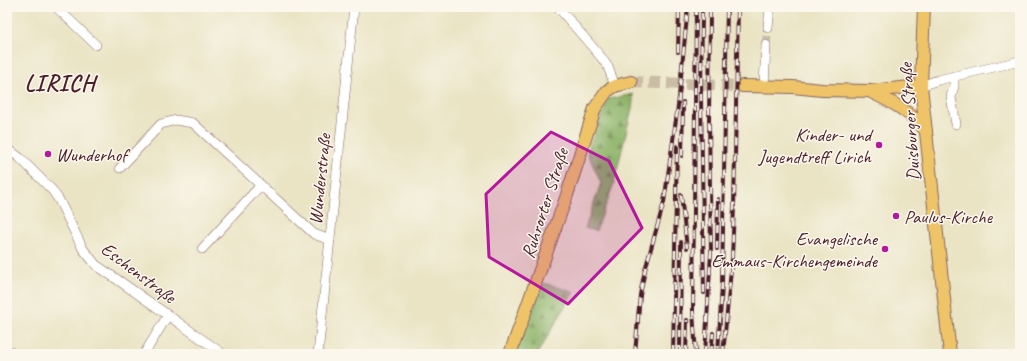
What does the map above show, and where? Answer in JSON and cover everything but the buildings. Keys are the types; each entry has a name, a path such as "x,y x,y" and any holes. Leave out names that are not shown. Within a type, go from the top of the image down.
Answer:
{"main road":[{"name":"Duisburger Straße","path":"924,7 921,86 950,354"},
{"name":"Ruhrorter Straße","path":"510,354 574,173 591,116 601,98 607,91 615,86 631,82"},
{"path":"742,86 870,91 921,86"},
{"path":"870,91 898,105 909,113 926,130"}],"street":[{"path":"56,7 96,45"},
{"name":"Wunderstraße","path":"318,354 354,7"},
{"path":"768,28 770,7"},
{"path":"561,8 608,67 615,86"},
{"path":"764,86 766,45"},
{"path":"921,86 954,76 1020,61"},
{"path":"954,76 954,86 951,97 956,124"},
{"path":"120,168 161,124 176,120 193,123 314,234 330,240"},
{"name":"Eschenstraße","path":"7,148 20,158 52,190 59,200 83,249 96,266 223,354"},
{"path":"202,249 261,185"},
{"path":"144,354 168,315"},
{"path":"7,350 13,354"}],"highlighted area":[{"path":"551,132 609,161 642,228 568,304 489,257 486,194"}],"green space":[{"path":"633,94 633,104 614,183 596,231 585,228 601,183 587,152 608,99"},
{"path":"544,283 574,292 537,354 514,354"}],"tunnel":[{"path":"766,45 768,28"},
{"path":"631,82 742,86"}],"railway":[{"path":"678,52 679,7"},
{"path":"635,354 640,295 645,270 664,202 678,106 688,7"},
{"path":"696,7 693,312 696,354"},
{"path":"705,354 711,252 709,123 710,7"},
{"path":"718,354 722,284 727,7"},
{"path":"723,354 732,259 738,7"},
{"path":"702,13 701,97 704,293"},
{"path":"682,156 683,102"},
{"path":"673,354 677,146"},
{"path":"681,195 687,248"},
{"path":"717,249 718,199"},
{"path":"680,354 681,242"},
{"path":"686,354 687,320"},
{"path":"711,354 713,333"}],"place":[{"name":"Kinder- und Jugendtreff Lirich","path":"879,145"},
{"name":"Wunderhof","path":"48,154"},
{"name":"Paulus-Kirche","path":"896,216"},
{"name":"Evangelische Emmaus-Kirchengemeinde","path":"885,249"}],"district":[{"name":"LIRICH","path":"60,83"}]}
